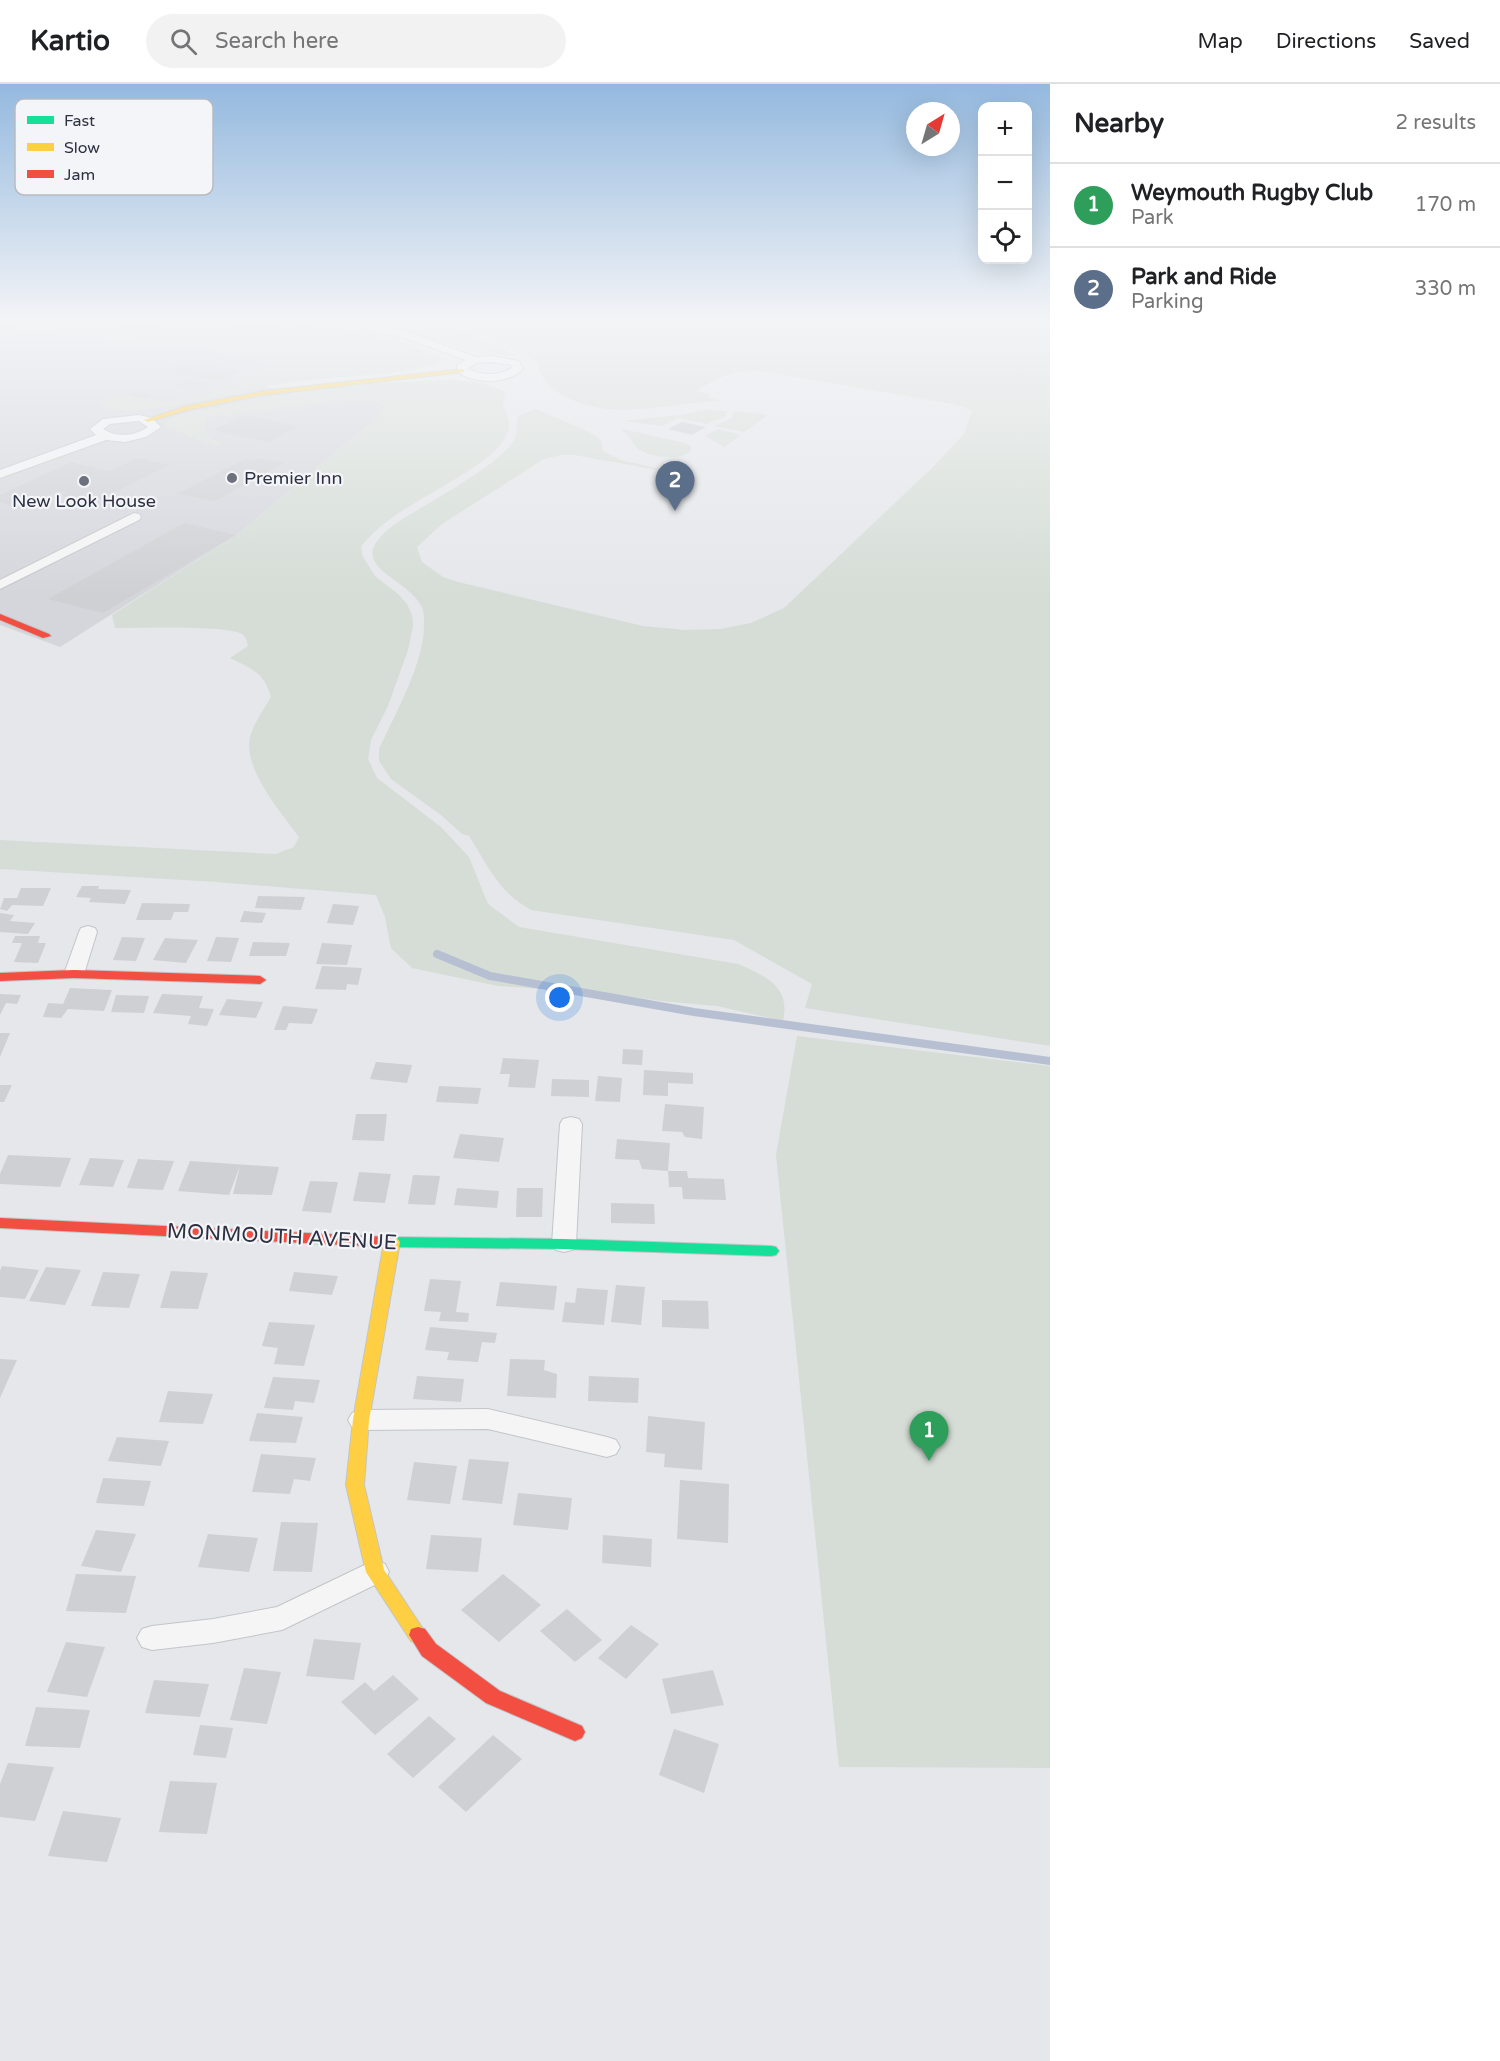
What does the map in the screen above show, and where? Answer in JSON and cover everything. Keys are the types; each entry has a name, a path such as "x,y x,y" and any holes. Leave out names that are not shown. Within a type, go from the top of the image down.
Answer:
{"main road":[{"path":"148,420 175,411"},
{"path":"0,617 46,636"},
{"path":"0,977 74,974 260,980"},
{"name":"MONMOUTH AVENUE","path":"0,1223 392,1242 564,1244 771,1251"},
{"path":"392,1242 360,1420 355,1485 375,1572 429,1650 493,1697 575,1732"}],"street":[{"path":"0,474 105,436 128,437 146,433 154,427 148,420 132,417 107,421 96,429 105,436"},
{"path":"0,585 134,517"},
{"path":"74,974 88,932"},
{"path":"564,1244 571,1124"},
{"path":"360,1420 488,1419 607,1447"},
{"path":"152,1638 213,1631 282,1618 375,1572"}],"shaded area":[{"path":"0,411 382,411 378,417 236,535 60,647 0,625"},
{"path":"269,411 258,414 242,412 234,416 219,415 207,419 204,428 209,437 222,444 216,447 166,427 166,423 171,419 188,412"},
{"path":"382,411 505,411 509,427 499,446 484,460 395,515 361,547 363,557 375,576 407,604 412,615 413,626 408,650 388,706 371,740 368,759 377,778 441,827 469,857 488,904 519,927 738,964 758,973 774,984 783,999 783,1021 717,1006 605,993 498,986 412,968 391,948 385,917 376,895 217,882 0,869 0,840 276,854 294,847 299,837 264,788 251,760 249,747 251,734 271,697 265,682 256,672 230,658 248,646 244,636 233,631 219,629 115,628 112,615 236,535 378,417"},
{"path":"530,411 541,411 591,433 601,441 603,451 621,460 686,475 574,455 544,459 442,524 417,547 422,562 443,577 458,582 643,626 685,630 721,629 751,623 784,608 932,468 964,434 972,411 1050,411 1050,1046 805,1008 812,984 734,940 531,910 502,887 469,836 462,834 441,815 391,779 379,761 379,749 408,688 420,654 424,619 423,610 416,598 382,570 374,561 373,550 380,538 398,522 479,472 507,449 515,438 518,416"},
{"path":"699,411 726,411 725,417 707,424 678,418 662,426 623,421"},
{"path":"734,411 768,415 744,432 714,426 732,418"},
{"path":"718,429 741,435 724,447 705,436"},
{"path":"621,430 684,443 691,446 691,451 673,457 645,453 637,448"},
{"path":"797,1036 1050,1066 1050,1768 839,1767 776,1155"}],"building":[{"path":"244,415 299,426 268,442 213,430"},
{"path":"682,422 706,427 692,435 668,429"},
{"name":"New Look House","path":"138,458 169,465 93,503 61,495 66,493 58,491 21,508 0,502 0,495 71,462 110,471"},
{"name":"Premier Inn","path":"259,458 284,463 215,501 177,494 245,459 253,461"},
{"path":"184,523 236,535 103,613 48,599"},
{"path":"82,886 131,890 125,904 89,902 91,898 76,897"},
{"path":"21,888 51,888 43,906 12,905 7,911 0,909 4,898 17,898"},
{"path":"258,896 305,897 301,910 255,908"},
{"path":"142,903 190,904 188,912 174,912 171,920 136,920"},
{"path":"333,904 359,906 353,925 327,923"},
{"path":"244,911 266,913 262,923 240,922"},
{"path":"0,913 14,915 10,921 35,923 28,934 0,932"},
{"path":"15,936 40,936 38,943 46,943 38,963 14,962 22,943 12,943"},
{"path":"122,937 145,938 136,961 113,960"},
{"path":"216,937 239,938 231,962 207,961"},
{"path":"165,938 198,940 186,963 153,960"},
{"path":"253,942 290,943 286,956 249,956"},
{"path":"322,943 352,945 347,965 316,964"},
{"path":"322,966 362,968 358,985 347,984 346,990 315,989"},
{"path":"70,988 112,990 104,1011 68,1009 61,1018 43,1017 48,1003 63,1004"},
{"path":"0,994 21,995 17,1004 6,1003 0,1015"},
{"path":"162,994 203,996 199,1008 214,1009 207,1026 188,1024 191,1016 153,1013"},
{"path":"116,995 149,996 144,1013 111,1012"},
{"path":"227,999 263,1002 256,1018 219,1015"},
{"path":"283,1006 318,1009 312,1024 289,1023 286,1030 274,1030"},
{"path":"0,1033 10,1033 0,1057"},
{"path":"623,1049 643,1050 642,1065 622,1064"},
{"path":"503,1058 539,1060 535,1088 508,1087 510,1074 500,1074"},
{"path":"376,1062 412,1065 407,1083 370,1079"},
{"path":"644,1070 693,1073 693,1084 668,1083 668,1096 643,1095"},
{"path":"598,1076 622,1078 620,1102 595,1101"},
{"path":"552,1079 589,1080 589,1097 551,1096"},
{"path":"0,1085 12,1085 4,1102 0,1102"},
{"path":"439,1086 481,1088 478,1104 436,1102"},
{"path":"665,1104 704,1107 702,1139 685,1137 682,1132 662,1131"},
{"path":"356,1114 387,1114 384,1141 352,1140"},
{"path":"460,1134 504,1138 499,1162 453,1158"},
{"path":"617,1139 670,1143 668,1171 642,1169 639,1160 615,1159"},
{"path":"8,1155 71,1158 60,1187 0,1184 0,1174"},
{"path":"90,1158 124,1160 113,1187 79,1185"},
{"path":"138,1159 174,1161 163,1190 127,1188"},
{"path":"190,1161 279,1167 272,1195 233,1194 240,1166 229,1195 178,1191"},
{"path":"668,1171 687,1171 688,1178 724,1179 726,1200 683,1199 682,1187 669,1187"},
{"path":"359,1172 391,1174 385,1203 353,1201"},
{"path":"413,1175 440,1176 435,1205 408,1204"},
{"path":"310,1181 338,1182 331,1213 302,1211"},
{"path":"457,1188 499,1191 497,1208 454,1205"},
{"path":"517,1188 543,1188 542,1217 516,1217"},
{"path":"611,1203 654,1204 655,1224 611,1223"},
{"path":"2,1266 39,1270 25,1299 0,1297"},
{"path":"46,1267 81,1270 65,1305 29,1301"},
{"path":"171,1271 208,1273 198,1309 160,1308"},
{"path":"103,1272 140,1274 129,1308 91,1306"},
{"path":"294,1272 338,1276 332,1295 289,1291"},
{"path":"430,1279 461,1281 456,1312 469,1313 468,1322 439,1321 441,1312 424,1311"},
{"path":"500,1282 557,1286 554,1310 496,1306"},
{"path":"616,1285 645,1287 641,1325 611,1322"},
{"path":"577,1288 608,1290 604,1325 562,1322 565,1302 575,1303"},
{"path":"662,1300 708,1301 709,1329 662,1327"},
{"path":"269,1322 315,1325 304,1366 274,1364 278,1348 262,1346"},
{"path":"430,1327 497,1333 495,1343 482,1342 478,1362 447,1360 449,1352 425,1350"},
{"path":"0,1359 17,1360 0,1398"},
{"path":"510,1359 545,1360 544,1370 557,1374 556,1398 507,1396"},
{"path":"417,1376 464,1379 461,1402 413,1399"},
{"path":"589,1376 639,1378 638,1403 588,1401"},
{"path":"273,1377 320,1380 314,1403 295,1401 293,1410 264,1408"},
{"path":"168,1391 213,1394 203,1424 159,1422"},
{"path":"257,1413 303,1417 296,1443 249,1441"},
{"path":"648,1416 705,1422 702,1470 664,1467 665,1454 646,1452"},
{"path":"117,1437 169,1441 161,1466 108,1461"},
{"path":"261,1454 316,1458 310,1481 294,1479 290,1494 252,1492"},
{"path":"469,1459 509,1462 502,1504 462,1500"},
{"path":"414,1462 457,1466 450,1504 407,1500"},
{"path":"103,1478 151,1481 144,1506 96,1503"},
{"path":"680,1480 729,1484 728,1543 677,1539"},
{"path":"518,1493 572,1498 568,1530 513,1525"},
{"path":"281,1522 318,1523 312,1572 273,1571"},
{"path":"96,1530 136,1534 121,1572 81,1566"},
{"path":"208,1534 258,1538 249,1572 198,1567"},
{"path":"431,1535 482,1538 478,1572 426,1569"},
{"path":"603,1535 652,1539 651,1567 602,1563"},
{"path":"76,1574 136,1576 126,1613 66,1611"},
{"path":"503,1574 541,1605 499,1642 461,1610"},
{"path":"567,1609 602,1640 575,1662 540,1631"},
{"path":"631,1625 659,1644 626,1679 598,1658"},
{"path":"314,1639 361,1643 354,1680 306,1676"},
{"path":"66,1642 105,1647 87,1697 47,1692"},
{"path":"244,1668 281,1672 267,1724 230,1720"},
{"path":"713,1670 724,1705 671,1714 662,1679"},
{"path":"393,1675 419,1699 375,1735 341,1702 365,1682 374,1691"},
{"path":"154,1680 209,1684 200,1717 145,1713"},
{"path":"36,1707 90,1710 80,1748 25,1746"},
{"path":"429,1716 456,1739 413,1778 387,1754"},
{"path":"200,1725 233,1728 226,1758 193,1755"},
{"path":"674,1729 719,1744 704,1793 659,1775"},
{"path":"493,1735 522,1759 466,1812 438,1787"},
{"path":"8,1763 54,1767 35,1821 0,1817 0,1784"},
{"path":"170,1781 217,1783 207,1834 159,1832"},
{"path":"63,1811 121,1818 107,1862 48,1856"}],"waterway":[{"path":"437,954 490,976 694,1012 1050,1061"}],"traffic: fast":[{"path":"388,1242 564,1244 771,1251"}],"traffic: slow":[{"path":"148,420 178,411"},
{"path":"392,1242 361,1420 355,1485 375,1572 418,1635"}],"traffic: jam":[{"path":"0,617 46,636"},
{"path":"0,977 74,974 260,980"},
{"path":"0,1223 388,1242"},
{"path":"418,1635 429,1650 493,1697 575,1732"}],"place":[{"name":"Premier Inn","path":"232,478"},
{"name":"New Look House","path":"84,481"},
{"name":"Park and Ride","path":"675,511"},
{"name":"Weymouth Rugby Club","path":"929,1461"}]}
